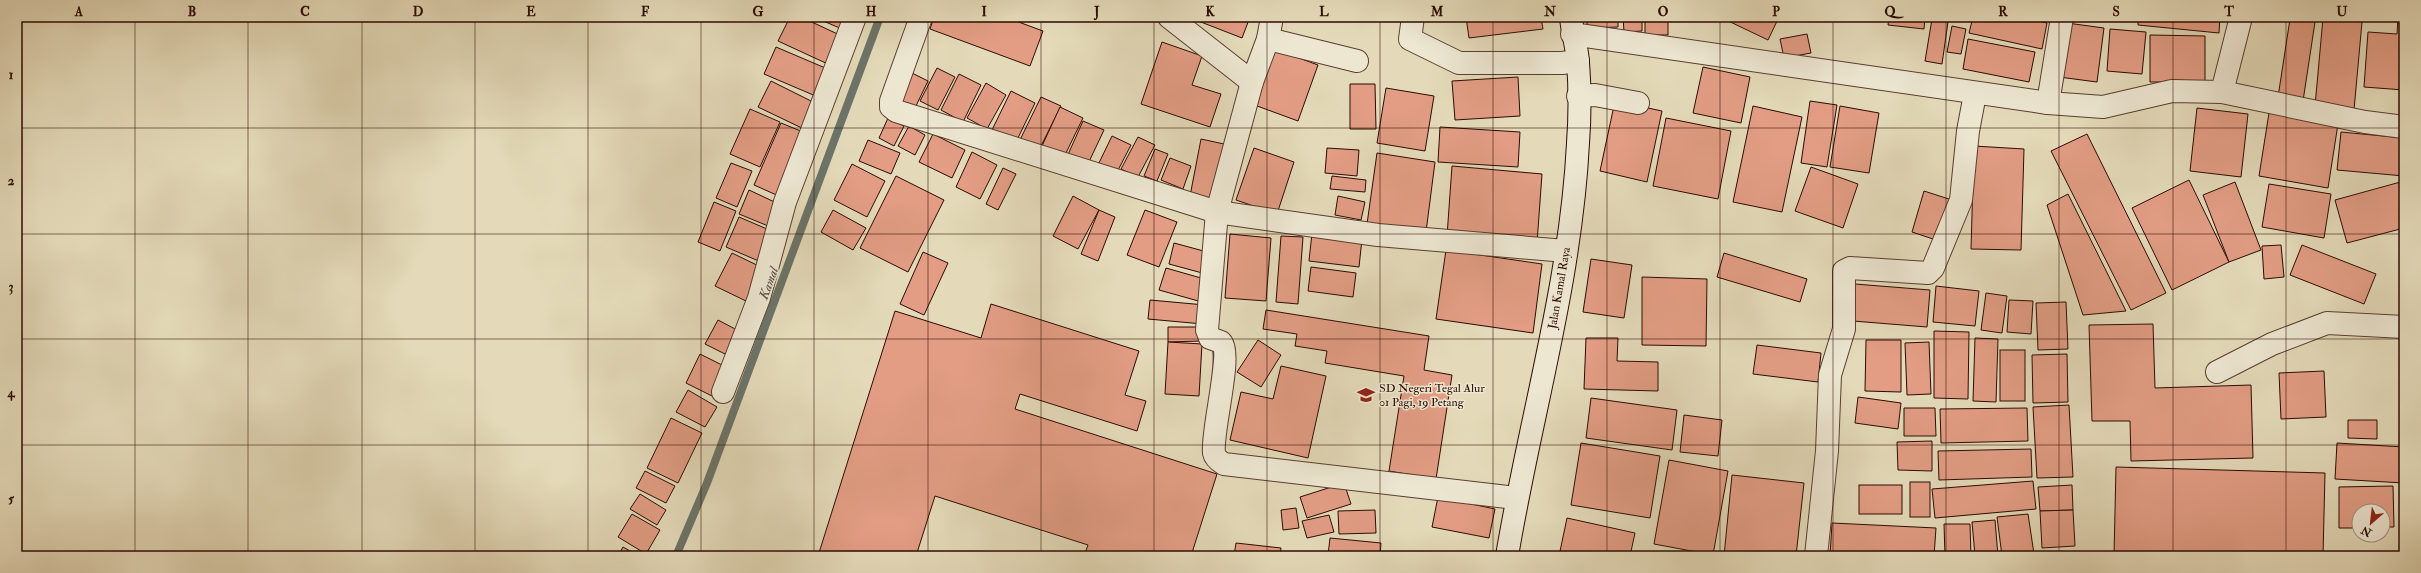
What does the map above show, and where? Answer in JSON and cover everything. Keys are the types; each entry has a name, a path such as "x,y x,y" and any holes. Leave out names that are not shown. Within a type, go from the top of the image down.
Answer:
{"street":[{"path":"723,392 759,298 785,202 855,17"},
{"path":"921,17 890,101 891,107 896,111 1216,212 1378,235 1566,251"},
{"path":"1169,17 1252,82"},
{"path":"1272,17 1268,39 1252,82 1216,212 1207,330 1210,338 1221,342 1224,348 1223,384 1214,453 1217,460 1224,464 1364,479 1516,498"},
{"path":"1413,17 1410,39 1459,63 1562,63 1578,60"},
{"path":"2048,104 2062,17"},
{"path":"2222,92 2241,17"},
{"path":"1571,26 1975,94 2048,104 2103,107 2172,91 2222,92 2365,122 2404,127"},
{"name":"Jalan Kamal Raya","path":"1507,556 1516,498 1559,298 1566,251 1578,143 1578,60 1571,26"},
{"path":"1268,39 1357,61"},
{"path":"1816,556 1827,451 1830,375 1844,329 1844,272 1850,268 1928,273 1933,268 1961,200 1968,131 1975,94"},
{"path":"1578,96 1595,95 1638,103"},
{"path":"2217,372 2272,344 2327,323 2404,327"}],"building":[{"path":"790,17 801,17 844,37 830,65 778,41"},
{"path":"814,17 847,17 842,29"},
{"path":"934,17 1005,17 1043,31 1030,66 930,29"},
{"path":"1188,17 1250,17 1242,38"},
{"path":"1466,17 1541,17 1543,29 1469,38"},
{"path":"1587,17 1618,17 1618,27 1587,28"},
{"path":"1623,17 1642,17 1642,31 1624,32"},
{"path":"1645,17 1668,17 1668,35 1645,35"},
{"path":"1720,17 1779,17 1768,40"},
{"path":"1889,17 1925,17 1924,29 1888,25"},
{"path":"1973,17 2020,17 2047,23 2042,49 1969,33"},
{"path":"2138,17 2220,17 2219,33 2138,25"},
{"path":"2398,17 2404,17 2404,90 2364,87 2368,32 2397,34"},
{"path":"2323,18 2362,22 2354,110 2315,106"},
{"path":"1932,19 1948,22 1942,64 1925,61"},
{"path":"2290,19 2315,22 2303,101 2278,97"},
{"path":"2067,23 2104,28 2097,82 2059,77"},
{"path":"1952,26 1966,29 1961,54 1947,52"},
{"path":"2110,29 2146,32 2142,74 2107,71"},
{"path":"1807,34 1811,53 1784,58 1780,39"},
{"path":"2150,35 2205,36 2205,82 2150,82"},
{"path":"1968,39 2035,52 2029,82 1963,69"},
{"path":"1162,42 1202,56 1192,85 1221,94 1210,127 1141,104"},
{"path":"776,47 830,70 818,97 764,74"},
{"path":"1269,47 1318,65 1298,121 1249,103"},
{"path":"1703,67 1750,77 1741,123 1693,113"},
{"path":"937,68 955,77 938,110 920,101"},
{"path":"906,70 928,81 914,110 892,99"},
{"path":"959,74 981,85 963,122 941,110"},
{"path":"1518,77 1520,116 1455,120 1452,81"},
{"path":"771,81 819,105 806,130 758,107"},
{"path":"986,83 1006,95 987,129 967,118"},
{"path":"1350,84 1375,84 1376,129 1350,129"},
{"path":"1386,88 1434,96 1425,151 1377,143"},
{"path":"1011,91 1035,103 1015,144 991,132"},
{"path":"1041,97 1061,106 1037,154 1018,144"},
{"path":"1615,101 1662,111 1647,182 1600,171"},
{"path":"1810,101 1837,105 1827,167 1801,163"},
{"path":"1753,106 1802,117 1782,212 1733,202"},
{"path":"1840,106 1879,113 1869,173 1830,167"},
{"path":"1060,107 1083,118 1064,157 1042,146"},
{"path":"2197,108 2248,114 2241,177 2190,171"},
{"path":"750,109 780,122 760,167 730,154"},
{"path":"2269,113 2338,124 2328,188 2259,176"},
{"path":"888,118 904,126 894,146 879,138"},
{"path":"1666,118 1731,131 1718,199 1653,186"},
{"path":"1083,121 1104,130 1086,168 1066,159"},
{"path":"781,123 808,134 781,197 754,185"},
{"path":"909,126 925,135 915,155 898,146"},
{"path":"1440,127 1520,132 1518,167 1438,162"},
{"path":"2341,132 2404,138 2404,176 2337,170"},
{"path":"933,134 965,150 952,178 919,162"},
{"path":"2087,134 2166,293 2131,310 2051,151"},
{"path":"1112,136 1131,145 1115,176 1097,167"},
{"path":"1138,137 1155,145 1138,177 1121,169"},
{"path":"1201,139 1224,144 1213,200 1190,196"},
{"path":"868,140 900,153 891,174 859,161"},
{"path":"1974,146 2024,149 2021,250 1971,249"},
{"path":"1254,148 1294,162 1277,214 1236,200"},
{"path":"1327,148 1359,150 1357,176 1325,173"},
{"path":"1155,149 1168,154 1157,181 1144,176"},
{"path":"972,152 997,165 980,199 956,187"},
{"path":"1377,153 1435,162 1426,232 1367,224"},
{"path":"1170,158 1191,166 1183,189 1161,180"},
{"path":"731,163 752,171 737,207 716,198"},
{"path":"852,164 885,181 867,217 834,200"},
{"path":"1452,166 1542,174 1537,243 1447,236"},
{"path":"1811,167 1858,184 1843,228 1795,211"},
{"path":"1003,168 1016,174 998,210 986,204"},
{"path":"896,176 944,200 908,272 860,248"},
{"path":"1332,176 1366,180 1365,192 1330,189"},
{"path":"2189,180 2229,262 2172,290 2132,208"},
{"path":"2404,181 2404,228 2347,243 2335,200"},
{"path":"2235,182 2261,250 2229,262 2203,195"},
{"path":"2269,184 2331,194 2324,238 2262,227"},
{"path":"749,190 783,206 773,228 739,214"},
{"path":"1924,191 1952,200 1939,241 1912,232"},
{"path":"2068,194 2126,311 2083,315 2047,205"},
{"path":"1073,196 1099,210 1078,249 1053,236"},
{"path":"1338,196 1365,202 1361,220 1335,215"},
{"path":"714,202 736,211 720,251 698,242"},
{"path":"833,210 866,228 853,250 821,232"},
{"path":"1099,210 1115,217 1098,261 1081,254"},
{"path":"1145,210 1177,222 1159,267 1127,255"},
{"path":"739,217 774,232 761,262 726,247"},
{"path":"1312,233 1362,239 1359,267 1309,261"},
{"path":"1230,234 1271,238 1266,301 1225,298"},
{"path":"1281,236 1303,237 1298,304 1276,302"},
{"path":"1174,243 1211,253 1206,274 1169,264"},
{"path":"2281,245 2284,277 2264,279 2262,246"},
{"path":"2302,245 2376,274 2364,304 2290,275"},
{"path":"1446,250 1542,264 1533,333 1436,319"},
{"path":"923,252 948,263 924,315 900,304"},
{"path":"732,253 765,269 748,302 715,286"},
{"path":"1724,253 1807,279 1800,302 1717,277"},
{"path":"1591,259 1632,265 1624,318 1583,312"},
{"path":"1311,267 1356,273 1353,297 1308,291"},
{"path":"1166,268 1208,280 1202,302 1159,290"},
{"path":"1642,277 1707,279 1706,346 1642,345"},
{"path":"1855,284 1930,290 1927,327 1853,321"},
{"path":"1936,286 1979,291 1975,326 1933,322"},
{"path":"1986,293 2007,296 2002,333 1981,330"},
{"path":"1150,300 1205,305 1203,324 1148,319"},
{"path":"2009,300 2033,301 2031,334 2007,332"},
{"path":"2066,302 2068,349 2038,350 2036,303"},
{"path":"991,304 1139,351 1125,395 1146,401 1137,431 1020,394 1015,409 1217,474 1191,556 1084,556 1088,545 935,496 916,556 818,556 895,311 981,338"},
{"path":"1266,310 1429,336 1424,370 1452,375 1436,479 1389,471 1404,376 1325,363 1327,351 1295,346 1297,334 1263,329"},
{"path":"718,320 739,331 727,355 705,344"},
{"path":"2153,324 2155,388 2251,385 2253,458 2131,461 2130,421 2092,421 2089,325"},
{"path":"1168,327 1202,327 1202,341 1168,342"},
{"path":"1934,331 1969,332 1968,399 1934,398"},
{"path":"1586,338 1618,338 1617,361 1658,362 1658,391 1584,389"},
{"path":"1975,338 1998,339 1996,402 1973,401"},
{"path":"1258,340 1281,355 1261,387 1237,372"},
{"path":"1866,340 1901,340 1901,392 1865,391"},
{"path":"1168,342 1202,344 1199,396 1165,394"},
{"path":"1929,342 1931,394 1907,395 1905,343"},
{"path":"1757,345 1821,353 1818,382 1753,374"},
{"path":"2000,350 2025,350 2025,401 2000,401"},
{"path":"700,354 728,368 714,397 686,383"},
{"path":"2067,354 2068,402 2033,403 2032,355"},
{"path":"1281,366 1326,376 1308,458 1230,440 1241,392 1273,399"},
{"path":"2324,371 2326,417 2281,419 2279,373"},
{"path":"688,390 717,407 705,427 676,412"},
{"path":"1858,397 1901,403 1898,429 1855,423"},
{"path":"1591,398 1677,410 1672,450 1586,438"},
{"path":"2069,405 2073,477 2037,478 2033,407"},
{"path":"1904,408 1935,408 1936,436 1904,436"},
{"path":"2027,408 2028,441 1941,443 1940,409"},
{"path":"1684,415 1722,420 1718,456 1680,452"},
{"path":"671,418 702,433 678,483 647,468"},
{"path":"2348,420 2377,420 2377,439 2348,438"},
{"path":"1932,441 1932,471 1898,470 1897,442"},
{"path":"1581,443 1660,456 1650,518 1571,505"},
{"path":"2337,443 2404,447 2404,483 2335,479"},
{"path":"2031,449 2032,477 1939,480 1938,451"},
{"path":"1669,460 1728,471 1713,555 1654,544"},
{"path":"2116,467 2325,473 2323,556 2114,556"},
{"path":"645,471 675,486 666,503 636,488"},
{"path":"1732,475 1804,483 1796,556 1724,556"},
{"path":"2033,481 2036,509 1935,518 1932,489"},
{"path":"1910,482 1930,482 1930,517 1910,517"},
{"path":"1344,483 1351,504 1307,518 1300,497"},
{"path":"1859,485 1902,485 1902,514 1859,514"},
{"path":"2072,485 2073,510 2040,511 2038,487"},
{"path":"2393,486 2394,527 2391,527 2391,503 2351,503 2351,528 2339,528 2339,487"},
{"path":"640,494 666,510 657,525 630,509"},
{"path":"1438,497 1495,509 1489,538 1432,527"},
{"path":"1296,508 1299,528 1283,530 1281,510"},
{"path":"1375,510 1376,533 1339,534 1338,511"},
{"path":"2073,510 2075,546 2042,548 2040,511"},
{"path":"632,514 660,530 646,554 618,537"},
{"path":"2028,514 2034,554 2002,556 1997,517"},
{"path":"1329,515 1334,532 1307,538 1302,521"},
{"path":"1567,518 1635,533 1630,556 1559,556"},
{"path":"1995,520 1998,556 1975,556 1972,522"},
{"path":"1832,523 1936,528 1934,556 1830,556"},
{"path":"1944,524 1970,524 1971,556 1945,556"},
{"path":"1330,538 1381,543 1380,556 1328,555"},
{"path":"1236,543 1281,548 1280,556 1234,556"},
{"path":"623,547 639,556 618,556"}],"waterway":[{"name":"Kamal","path":"676,556 707,483 880,17"}],"place":[{"name":"SD Negeri Tegal Alur 01 Pagi, 19 Petang","path":"1366,395"}]}
